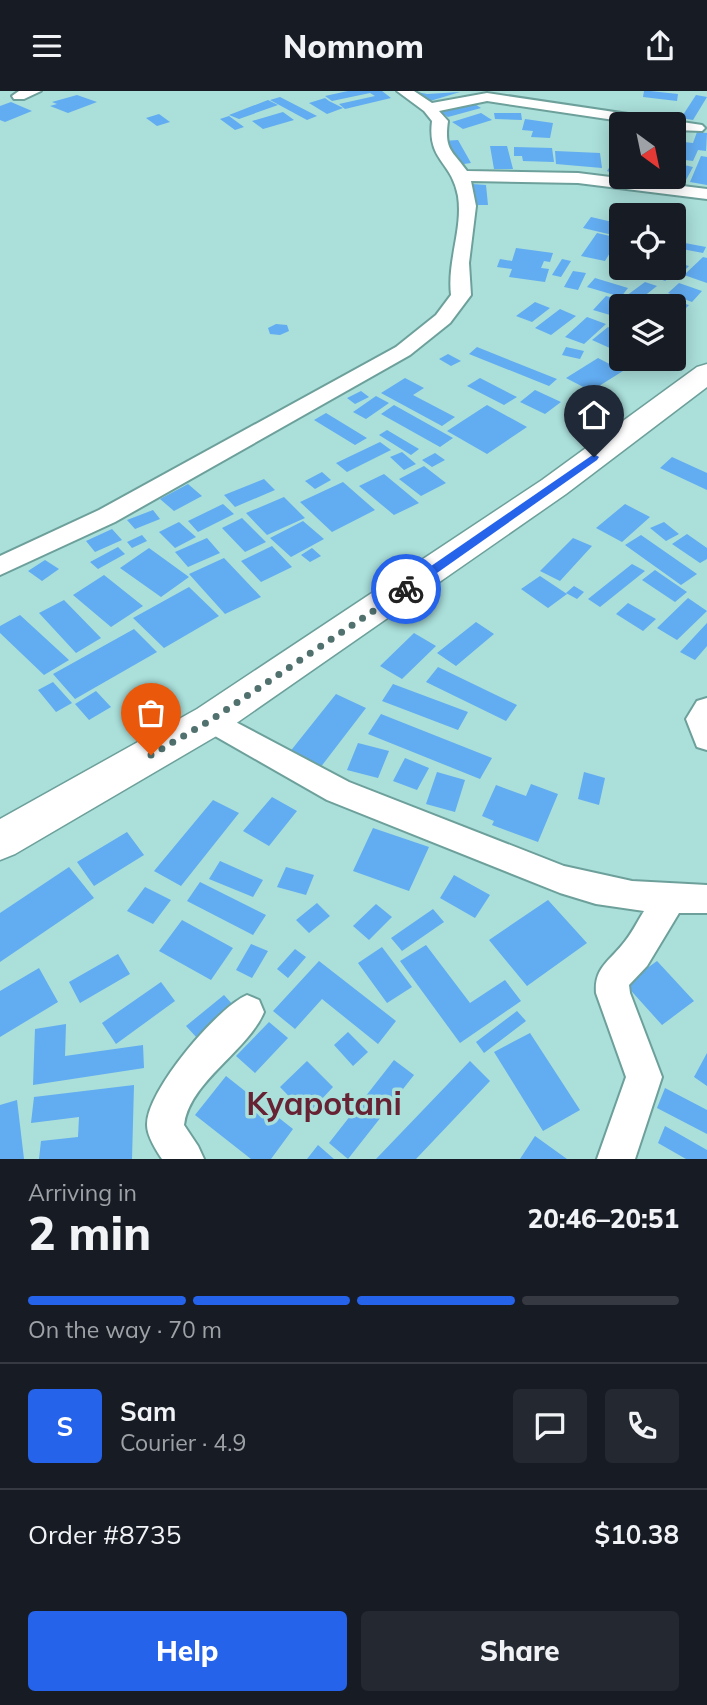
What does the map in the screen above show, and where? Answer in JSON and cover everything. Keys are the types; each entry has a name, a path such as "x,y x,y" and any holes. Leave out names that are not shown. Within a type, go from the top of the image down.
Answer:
{"main road":[{"path":"0,841 211,720 554,488 707,373"}],"street":[{"path":"19,96 34,91"},
{"path":"0,566 107,516 403,351 443,319 461,295 458,280 467,207 462,176 440,152 437,137 440,121 429,108 404,91"},
{"path":"429,108 487,97 609,115"},
{"path":"686,127 697,128"},
{"path":"462,176 578,178 707,194"},
{"path":"707,709 700,719 707,739"},
{"path":"211,720 338,791 560,879 602,892 637,898 707,899"},
{"path":"616,1159 644,1077 613,993 612,979 635,955 670,899"},
{"path":"185,1159 165,1129 165,1115 172,1097 247,1012"}],"building":[{"path":"348,91 382,91 391,98 345,109 339,104 375,96 370,93 332,101 325,96"},
{"path":"412,91 427,94 460,92 430,101"},
{"path":"644,91 678,94 677,101 643,97"},
{"path":"77,95 97,102 68,113 50,106 57,104 52,102"},
{"path":"696,95 707,97 693,120 686,119 685,112"},
{"path":"280,97 317,116 307,120 270,100"},
{"path":"325,98 343,108 327,114 309,103"},
{"path":"268,100 278,105 239,119 229,115"},
{"path":"470,101 481,108 448,117 437,110"},
{"path":"11,102 32,111 5,122 0,120 0,106"},
{"path":"283,112 294,120 263,129 252,121"},
{"path":"481,113 492,120 463,129 452,122"},
{"path":"494,113 521,113 522,120 495,119"},
{"path":"159,114 170,122 157,126 146,118"},
{"path":"229,116 244,127 235,130 220,119"},
{"path":"525,119 553,123 550,138 531,137 533,131 522,130"},
{"path":"697,132 707,133 706,151 698,150 693,161 686,160 686,142 693,143"},
{"path":"458,140 471,163 457,165 444,141"},
{"path":"490,146 507,146 513,169 494,169"},
{"path":"514,147 552,148 554,162 523,161 522,156 514,156"},
{"path":"555,151 600,153 602,168 556,164"},
{"path":"701,156 707,157 707,185 690,182"},
{"path":"686,165 693,167 686,180"},
{"path":"472,184 486,185 488,205 473,205"},
{"path":"591,217 609,221 609,234 583,228"},
{"path":"597,233 609,236 609,254 605,261 581,256"},
{"path":"686,243 706,247 703,253 686,250"},
{"path":"516,248 553,253 550,262 544,261 541,268 549,269 545,282 509,277 512,269 497,267 500,259 512,261"},
{"path":"703,257 707,258 707,283 686,276"},
{"path":"562,259 571,261 561,277 552,275"},
{"path":"573,271 586,273 578,290 564,287"},
{"path":"595,278 628,288 623,294 611,294 587,287"},
{"path":"645,282 657,286 647,294 629,294"},
{"path":"679,283 702,291 692,302 686,300 686,294 668,293"},
{"path":"606,296 609,297 609,315 593,310"},
{"path":"535,302 550,308 532,322 516,316"},
{"path":"560,309 576,316 551,335 535,328"},
{"path":"587,317 606,324 584,344 565,337"},
{"path":"276,324 287,325 289,331 280,335 270,334 268,328"},
{"path":"608,327 609,327 609,348 592,340"},
{"path":"477,347 557,379 549,386 469,354"},
{"path":"566,347 584,351 580,359 562,355"},
{"path":"448,354 461,361 451,366 439,359"},
{"path":"598,358 609,364 609,371 623,371 591,391 566,378"},
{"path":"405,378 424,388 413,395 455,417 442,426 381,393"},
{"path":"480,378 517,397 504,405 467,386"},
{"path":"535,390 561,402 545,414 520,402"},
{"path":"361,391 369,397 355,404 347,398"},
{"path":"376,396 389,403 366,419 353,412"},
{"path":"394,405 453,438 440,447 381,414"},
{"path":"487,405 527,427 487,454 447,431"},
{"path":"326,413 367,438 355,445 314,420"},
{"path":"387,430 419,449 411,455 379,435"},
{"path":"380,442 391,450 347,472 336,463"},
{"path":"402,452 416,464 404,470 390,457"},
{"path":"435,453 445,460 432,467 422,460"},
{"path":"672,457 707,473 707,490 660,468"},
{"path":"424,466 446,483 421,496 399,479"},
{"path":"322,472 331,480 315,489 305,481"},
{"path":"384,474 419,503 394,515 359,486"},
{"path":"264,479 275,490 235,507 224,495"},
{"path":"343,482 375,510 332,532 300,502"},
{"path":"188,484 202,496 174,511 160,499"},
{"path":"284,497 305,518 267,535 246,513"},
{"path":"223,504 234,514 198,532 188,521"},
{"path":"625,504 650,517 622,542 596,528"},
{"path":"153,510 160,519 135,529 127,520"},
{"path":"242,518 266,542 245,552 222,528"},
{"path":"303,521 324,539 291,557 270,538"},
{"path":"179,522 196,537 175,548 159,532"},
{"path":"664,522 679,534 666,541 650,528"},
{"path":"112,529 122,540 95,552 86,541"},
{"path":"687,534 707,548 707,559 700,563 672,544"},
{"path":"142,535 147,541 132,548 127,542"},
{"path":"641,535 697,574 681,585 625,545"},
{"path":"207,538 220,553 188,567 175,552"},
{"path":"573,538 592,546 560,581 540,571"},
{"path":"272,546 292,567 261,582 241,561"},
{"path":"118,547 125,554 98,569 90,562"},
{"path":"149,548 189,577 161,597 120,568"},
{"path":"312,548 321,556 310,562 301,555"},
{"path":"224,558 261,597 225,614 189,574"},
{"path":"45,560 59,569 42,581 28,571"},
{"path":"632,564 645,571 600,607 588,599"},
{"path":"655,570 687,592 675,602 642,580"},
{"path":"104,575 143,606 111,627 73,595"},
{"path":"540,576 567,594 548,608 521,589"},
{"path":"574,586 584,592 577,599 566,593"},
{"path":"189,587 219,616 164,648 133,618"},
{"path":"688,598 707,611 677,640 657,628"},
{"path":"64,600 101,638 76,653 39,613"},
{"path":"628,603 656,619 643,631 616,614"},
{"path":"20,615 69,660 44,675 0,633 0,626"},
{"path":"476,622 494,634 456,666 437,653"},
{"path":"707,623 707,646 695,660 680,652"},
{"path":"134,629 157,652 75,699 53,674"},
{"path":"414,633 436,646 402,679 380,666"},
{"path":"438,667 517,705 506,721 426,682"},
{"path":"53,682 72,703 56,712 38,690"},
{"path":"393,684 468,712 458,730 382,701"},
{"path":"96,691 111,707 89,720 75,704"},
{"path":"336,694 366,708 320,768 289,753"},
{"path":"381,714 492,758 480,779 368,734"},
{"path":"358,743 389,751 378,778 347,770"},
{"path":"405,758 429,768 417,790 393,781"},
{"path":"437,772 465,780 455,812 426,804"},
{"path":"584,772 605,778 599,805 578,799"},
{"path":"531,784 558,794 538,842 492,825 494,821 482,816 496,785 526,796"},
{"path":"272,797 297,811 269,846 243,831"},
{"path":"213,800 239,813 181,886 154,871"},
{"path":"373,828 429,847 409,891 353,871"},
{"path":"127,832 144,855 94,886 77,862"},
{"path":"220,861 263,880 253,897 209,879"},
{"path":"69,867 94,898 0,962 0,913"},
{"path":"286,867 314,875 306,895 277,887"},
{"path":"454,875 490,895 475,918 440,898"},
{"path":"200,882 266,915 253,935 187,901"},
{"path":"145,887 171,900 153,924 127,911"},
{"path":"548,900 587,943 527,986 489,940"},
{"path":"317,903 330,916 309,933 296,920"},
{"path":"376,904 392,917 369,940 353,926"},
{"path":"433,909 444,922 402,951 391,938"},
{"path":"182,920 233,948 211,980 159,951"},
{"path":"251,944 268,951 252,978 236,970"},
{"path":"426,945 470,1003 505,980 521,1001 460,1043 400,961"},
{"path":"382,947 412,987 387,1003 358,963"},
{"path":"295,949 306,957 288,978 277,969"},
{"path":"118,954 130,974 80,1003 69,982"},
{"path":"319,961 396,1021 378,1044 322,999 295,1029 273,1011"},
{"path":"657,961 694,1001 662,1025 625,984"},
{"path":"39,968 58,1002 0,1037 0,991"},
{"path":"161,982 175,1001 116,1044 102,1023"},
{"path":"224,995 234,1006 197,1038 186,1026"},
{"path":"517,1011 526,1021 484,1053 476,1042"},
{"path":"269,1022 288,1038 255,1073 236,1056"},
{"path":"66,1024 65,1056 143,1045 144,1068 33,1085 35,1029"},
{"path":"348,1032 368,1052 353,1066 334,1045"},
{"path":"530,1033 580,1110 543,1131 494,1052"},
{"path":"707,1053 707,1086 694,1077"},
{"path":"394,1060 414,1075 348,1159 329,1143"},
{"path":"307,1061 333,1087 307,1115 280,1087"},
{"path":"470,1061 490,1081 416,1159 376,1159"},
{"path":"226,1076 293,1129 271,1159 251,1159 195,1115"},
{"path":"134,1085 132,1159 39,1159 41,1141 78,1137 79,1117 31,1123 34,1097"},
{"path":"665,1088 707,1110 707,1134 657,1108"},
{"path":"17,1100 24,1159 0,1159 0,1105"},
{"path":"665,1126 707,1150 707,1159 686,1159 658,1143"},
{"path":"535,1136 567,1159 520,1159"},
{"path":"318,1145 334,1159 307,1159"}],"way so far":[{"path":"151,755 211,720 406,589"}],"district":[{"name":"Kyapotani","path":"324,1103"}],"route":[{"path":"406,589 554,488 594,457"}]}
